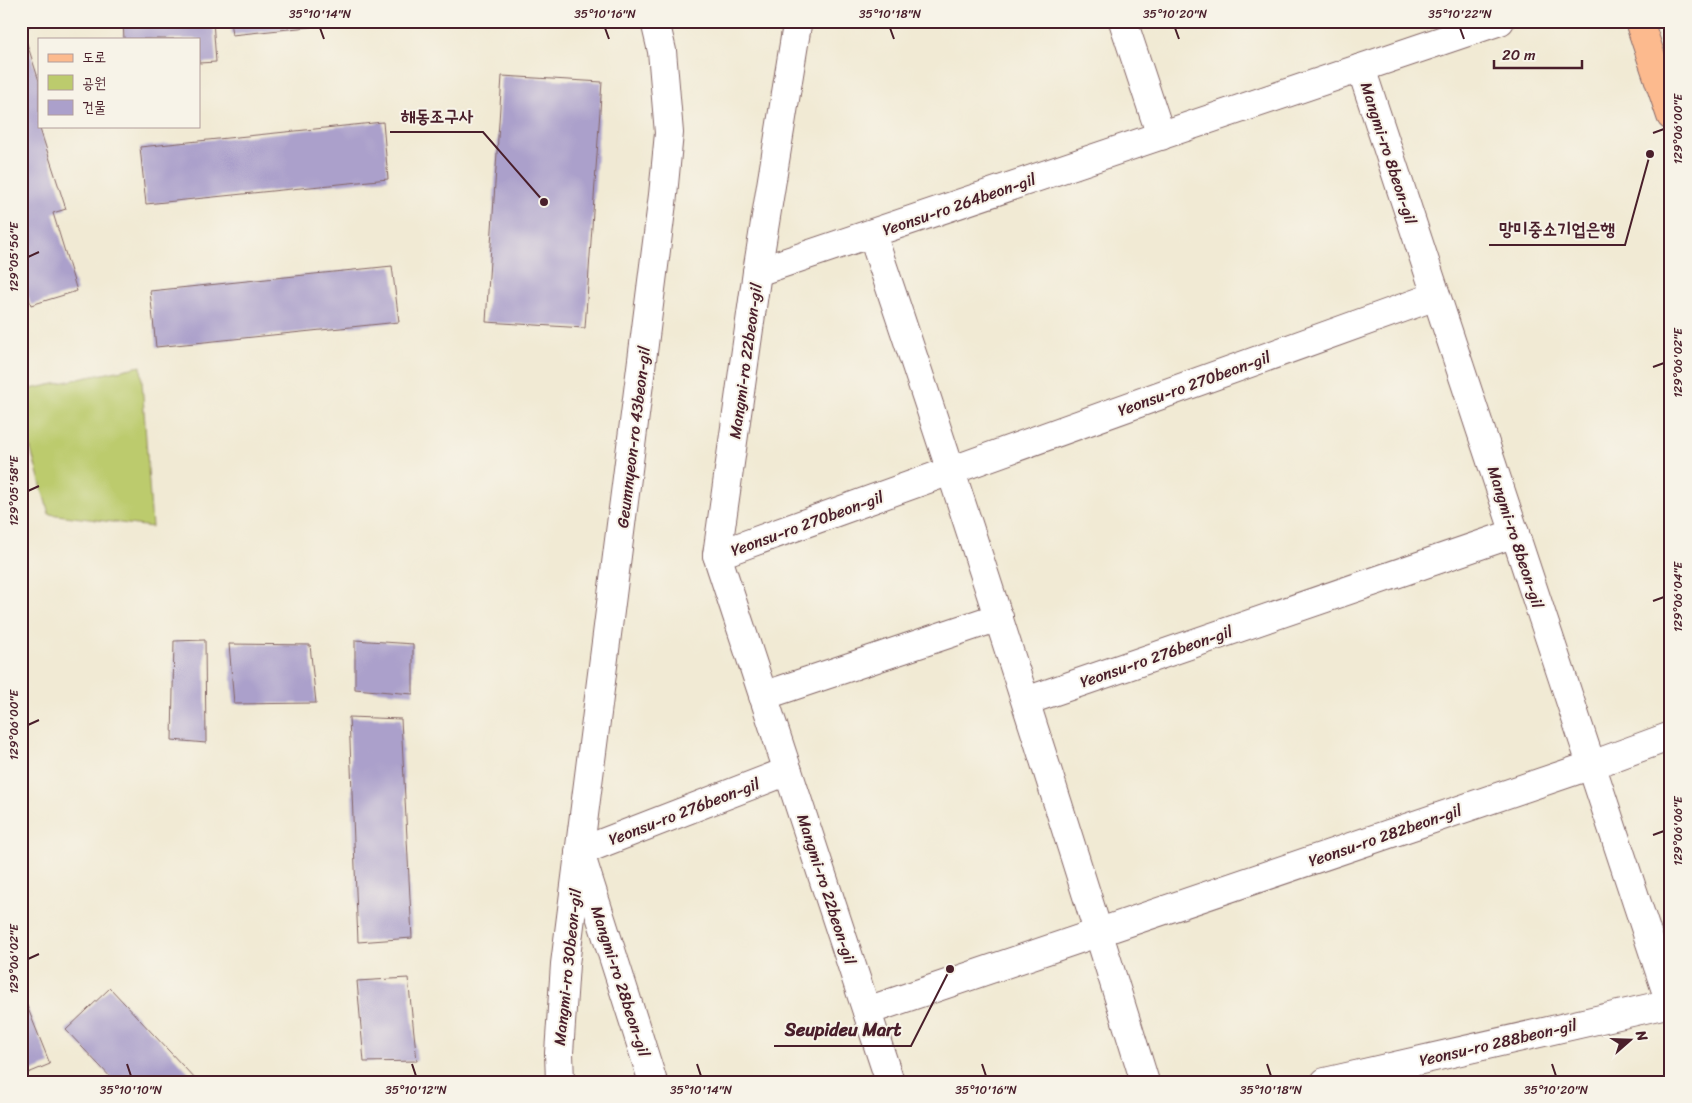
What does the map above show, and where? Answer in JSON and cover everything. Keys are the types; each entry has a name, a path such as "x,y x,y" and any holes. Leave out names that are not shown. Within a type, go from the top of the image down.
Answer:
{"main road":[{"path":"1638,21 1671,116"}],"street":[{"name":"Geumnyeon-ro 43beon-gil","path":"579,852 637,404 669,133 662,51 655,21"},
{"path":"1123,21 1161,136"},
{"name":"Yeonsu-ro 264beon-gil","path":"758,272 1500,21"},
{"name":"Mangmi-ro 22beon-gil","path":"800,22 758,272 717,555 890,1082"},
{"name":"Mangmi-ro 8beon-gil","path":"1361,68 1671,1004"},
{"path":"872,234 952,471 1026,701 1144,1082"},
{"name":"Yeonsu-ro 270beon-gil","path":"717,555 1436,296"},
{"name":"Yeonsu-ro 276beon-gil","path":"1026,701 1515,532"},
{"path":"763,696 999,617"},
{"name":"Yeonsu-ro 282beon-gil","path":"867,1011 1592,765 1671,736"},
{"name":"Yeonsu-ro 276beon-gil","path":"579,852 788,771"},
{"name":"Mangmi-ro 30beon-gil","path":"560,1082 559,1053 565,964 579,852"},
{"name":"Mangmi-ro 28beon-gil","path":"579,852 653,1082"},
{"name":"Yeonsu-ro 288beon-gil","path":"1325,1082 1671,1004"}],"green space":[{"path":"141,366 152,527 49,514 21,414 21,391"}],"building":[{"path":"21,21 31,21 32,25 22,28 38,78 38,128 40,128 66,209 53,213 77,291 31,305 21,275"},
{"path":"123,21 213,21 216,62 200,63 200,38 124,38"},
{"path":"230,21 346,21 346,23 232,35"},
{"path":"502,76 602,82 585,328 486,322"},
{"path":"383,122 388,179 146,204 140,147"},
{"path":"392,266 399,322 156,347 150,291"},
{"path":"205,640 206,743 172,740 174,641"},
{"path":"355,640 413,644 413,694 355,689"},
{"path":"229,644 310,645 316,703 234,704"},
{"path":"349,717 401,719 412,938 358,942"},
{"path":"408,978 417,1061 364,1062 357,981"},
{"path":"110,988 198,1082 115,1082 66,1030"},
{"path":"21,991 50,1064 21,1076"}],"place":[{"name":"망미중소기업은행","path":"1650,154"},
{"name":"해동조구사","path":"544,202"},
{"name":"Seupideu Mart","path":"950,969"}]}
